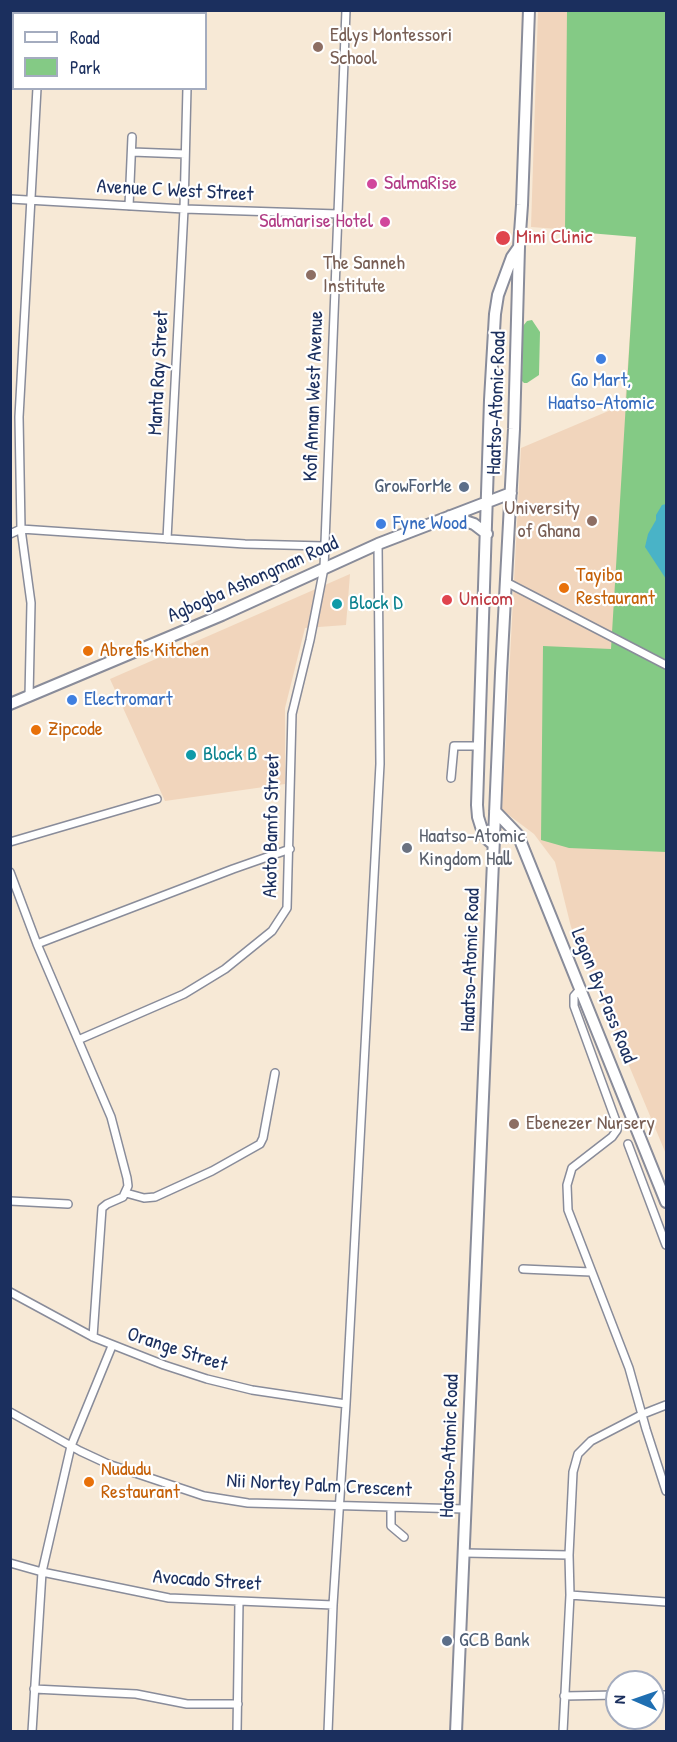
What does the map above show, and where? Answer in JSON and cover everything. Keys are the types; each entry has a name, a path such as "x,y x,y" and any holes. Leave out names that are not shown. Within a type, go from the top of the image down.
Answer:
{"main road":[{"name":"Haatso-Atomic Road","path":"456,1731 495,811 511,493 529,10"},
{"path":"494,844 483,833 478,818 489,502 490,400 495,314 503,279 519,247"},
{"name":"Agbogba Ashongman Road","path":"10,704 222,615 378,544 511,493"},
{"path":"450,516 474,524 488,534"},
{"name":"Legon By-Pass Road","path":"495,811 518,835 666,1202"}],"street":[{"name":"Kofi Annan West Avenue","path":"324,568 346,10"},
{"path":"29,697 31,603 21,529 19,417 37,90"},
{"name":"Manta Ray Street","path":"167,539 184,209 187,90"},
{"path":"129,206 132,137"},
{"path":"132,152 185,154"},
{"name":"Avenue C West Street","path":"10,199 184,209 338,214"},
{"path":"10,534 21,529 245,544 324,546"},
{"path":"328,1731 380,764 378,544"},
{"name":"Akoto Bamfo Street","path":"78,1040 184,994 225,969 272,931 287,908 292,714 324,568"},
{"path":"506,582 666,665"},
{"path":"452,778 454,746 479,746"},
{"path":"10,842 157,799"},
{"path":"37,944 290,849"},
{"path":"10,872 37,944 111,1117 127,1178 126,1193 123,1197 102,1208 93,1337"},
{"path":"581,988 574,996 574,1006 617,1124 617,1130 612,1137 572,1168 567,1185 568,1210 629,1368 666,1491"},
{"path":"126,1193 144,1198 155,1197 212,1171 260,1144 275,1073"},
{"path":"628,1144 666,1245"},
{"path":"10,1201 68,1204"},
{"path":"523,1269 591,1272"},
{"name":"Orange Street","path":"10,1292 93,1337 164,1365 220,1383 252,1390 346,1404"},
{"path":"32,1731 42,1572 71,1446 112,1346"},
{"path":"563,1731 573,1472 578,1454 591,1441 643,1414 666,1405"},
{"name":"Nii Nortey Palm Crescent","path":"10,1412 108,1464 204,1496 248,1503 465,1509"},
{"path":"391,1507 391,1526 404,1537"},
{"path":"464,1553 569,1555"},
{"name":"Avocado Street","path":"10,1563 42,1572 169,1598 333,1605"},
{"path":"570,1595 666,1602"},
{"path":"237,1731 239,1602"},
{"path":"34,1689 136,1694 187,1704 238,1704"},
{"path":"564,1696 605,1695"}],"shaded area":[{"name":"University of Ghana","path":"538,11 666,11 666,1154 571,927 555,862 534,834 502,810 521,448 625,404 637,235 531,227"},
{"path":"350,574 346,625 305,628 285,708 285,784 165,801 110,679"}],"green space":[{"path":"567,11 666,11 666,852 569,848 541,840 543,646 611,649 636,237 565,231"},
{"path":"532,320 540,332 539,375 524,383 522,381 523,326 527,321"}],"water":[{"path":"666,504 666,579 645,547 656,515 662,505"}],"place":[{"name":"Edlys Montessori School","path":"318,47"},
{"name":"SalmaRise","path":"372,184"},
{"name":"Salmarise Hotel","path":"385,222"},
{"name":"Mini Clinic","path":"503,238"},
{"name":"The Sanneh Institute","path":"311,275"},
{"name":"Go Mart, Haatso-Atomic","path":"601,359"},
{"name":"GrowForMe","path":"464,487"},
{"name":"University of Ghana","path":"592,521"},
{"name":"Fyne Wood","path":"381,524"},
{"name":"Tayiba Restaurant","path":"564,588"},
{"name":"Unicom","path":"447,600"},
{"name":"Block D","path":"337,604"},
{"name":"Abrefis Kitchen","path":"88,651"},
{"name":"Electromart","path":"72,700"},
{"name":"Zipcode","path":"36,730"},
{"name":"Block B","path":"191,755"},
{"name":"Haatso-Atomic Kingdom Hall","path":"407,848"},
{"name":"Ebenezer Nursery","path":"514,1124"},
{"name":"Nududu Restaurant","path":"89,1482"},
{"name":"GCB Bank","path":"447,1641"}]}
